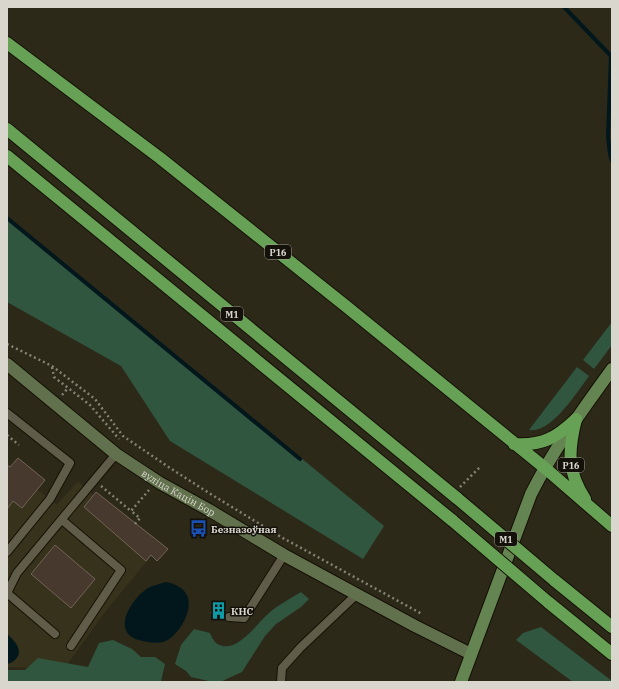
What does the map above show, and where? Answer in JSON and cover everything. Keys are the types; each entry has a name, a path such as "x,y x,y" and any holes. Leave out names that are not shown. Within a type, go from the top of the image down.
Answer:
{"highway":[{"name":"Р16","path":"7,43 160,158 347,307 545,468 612,526"},
{"name":"М1","path":"7,129 612,627"},
{"name":"М1","path":"7,156 453,521 612,654"},
{"name":"Р16","path":"514,444 537,443 547,440 566,429 576,419"},
{"name":"Р16","path":"576,419 570,448 570,462 578,487 590,507"}],"main road":[{"name":"вуліца Кацін Бор","path":"7,364 116,454 160,483 209,510 284,555 415,626 471,654"},
{"name":"Р16","path":"461,682 531,494 545,468 576,419 612,370"}],"lane":[{"path":"7,413 70,463 50,499 7,552"},
{"path":"55,634 7,593 18,572 116,454"},
{"path":"62,520 121,570 71,646"},
{"path":"230,617 244,618 284,555"},
{"path":"281,682 282,668 301,647 357,594"}],"path":[{"path":"7,344 52,366 95,399 123,436 208,493 281,537 422,614"},
{"path":"52,366 54,377 90,405 121,442"},
{"path":"7,435 19,445"},
{"path":"455,497 481,466"},
{"path":"160,483 170,468"},
{"path":"94,481 140,518 136,524"},
{"path":"131,511 149,490"}],"shaded area":[{"path":"18,458 45,480 38,490 57,505 78,481 93,495 96,492 168,549 157,561 151,556 105,612 64,669 7,667 7,465 11,467"}],"green space":[{"path":"7,217 384,526 363,559 170,441 121,366 7,302"},
{"path":"612,322 612,345 594,369 583,360"},
{"path":"577,367 589,376 571,401 546,426 529,430"},
{"path":"301,592 309,599 301,607 276,624 265,636 242,672 220,682 213,682 191,677 186,671 175,664 181,645 194,629 210,633 216,643 223,646 231,646 252,631 273,610"},
{"path":"541,627 612,682 573,682 516,640 523,633"},
{"path":"113,640 132,649 141,657 155,657 165,664 161,681 7,682 7,670 25,670 38,658 88,667 99,643"}],"water":[{"path":"166,582 180,587 188,597 189,603 186,616 177,632 166,641 157,643 139,640 130,636 126,630 125,623 130,607 148,588"},
{"path":"7,634 17,645 19,652 16,659 7,664"}],"building":[{"path":"18,458 45,480 22,508 13,501 7,509 7,465 10,467"},
{"path":"96,492 168,549 157,561 151,555 146,561 84,507"},
{"path":"55,545 95,579 71,608 31,574"},
{"name":"КНС","path":"216,604 226,610 220,619 211,613"}],"waterway":[{"path":"564,7 612,57"},
{"path":"611,56 608,137 612,161"},
{"path":"7,218 300,459"}],"place":[{"name":"Безназоўная","path":"198,529"},
{"name":"КНС","path":"218,611"}]}
